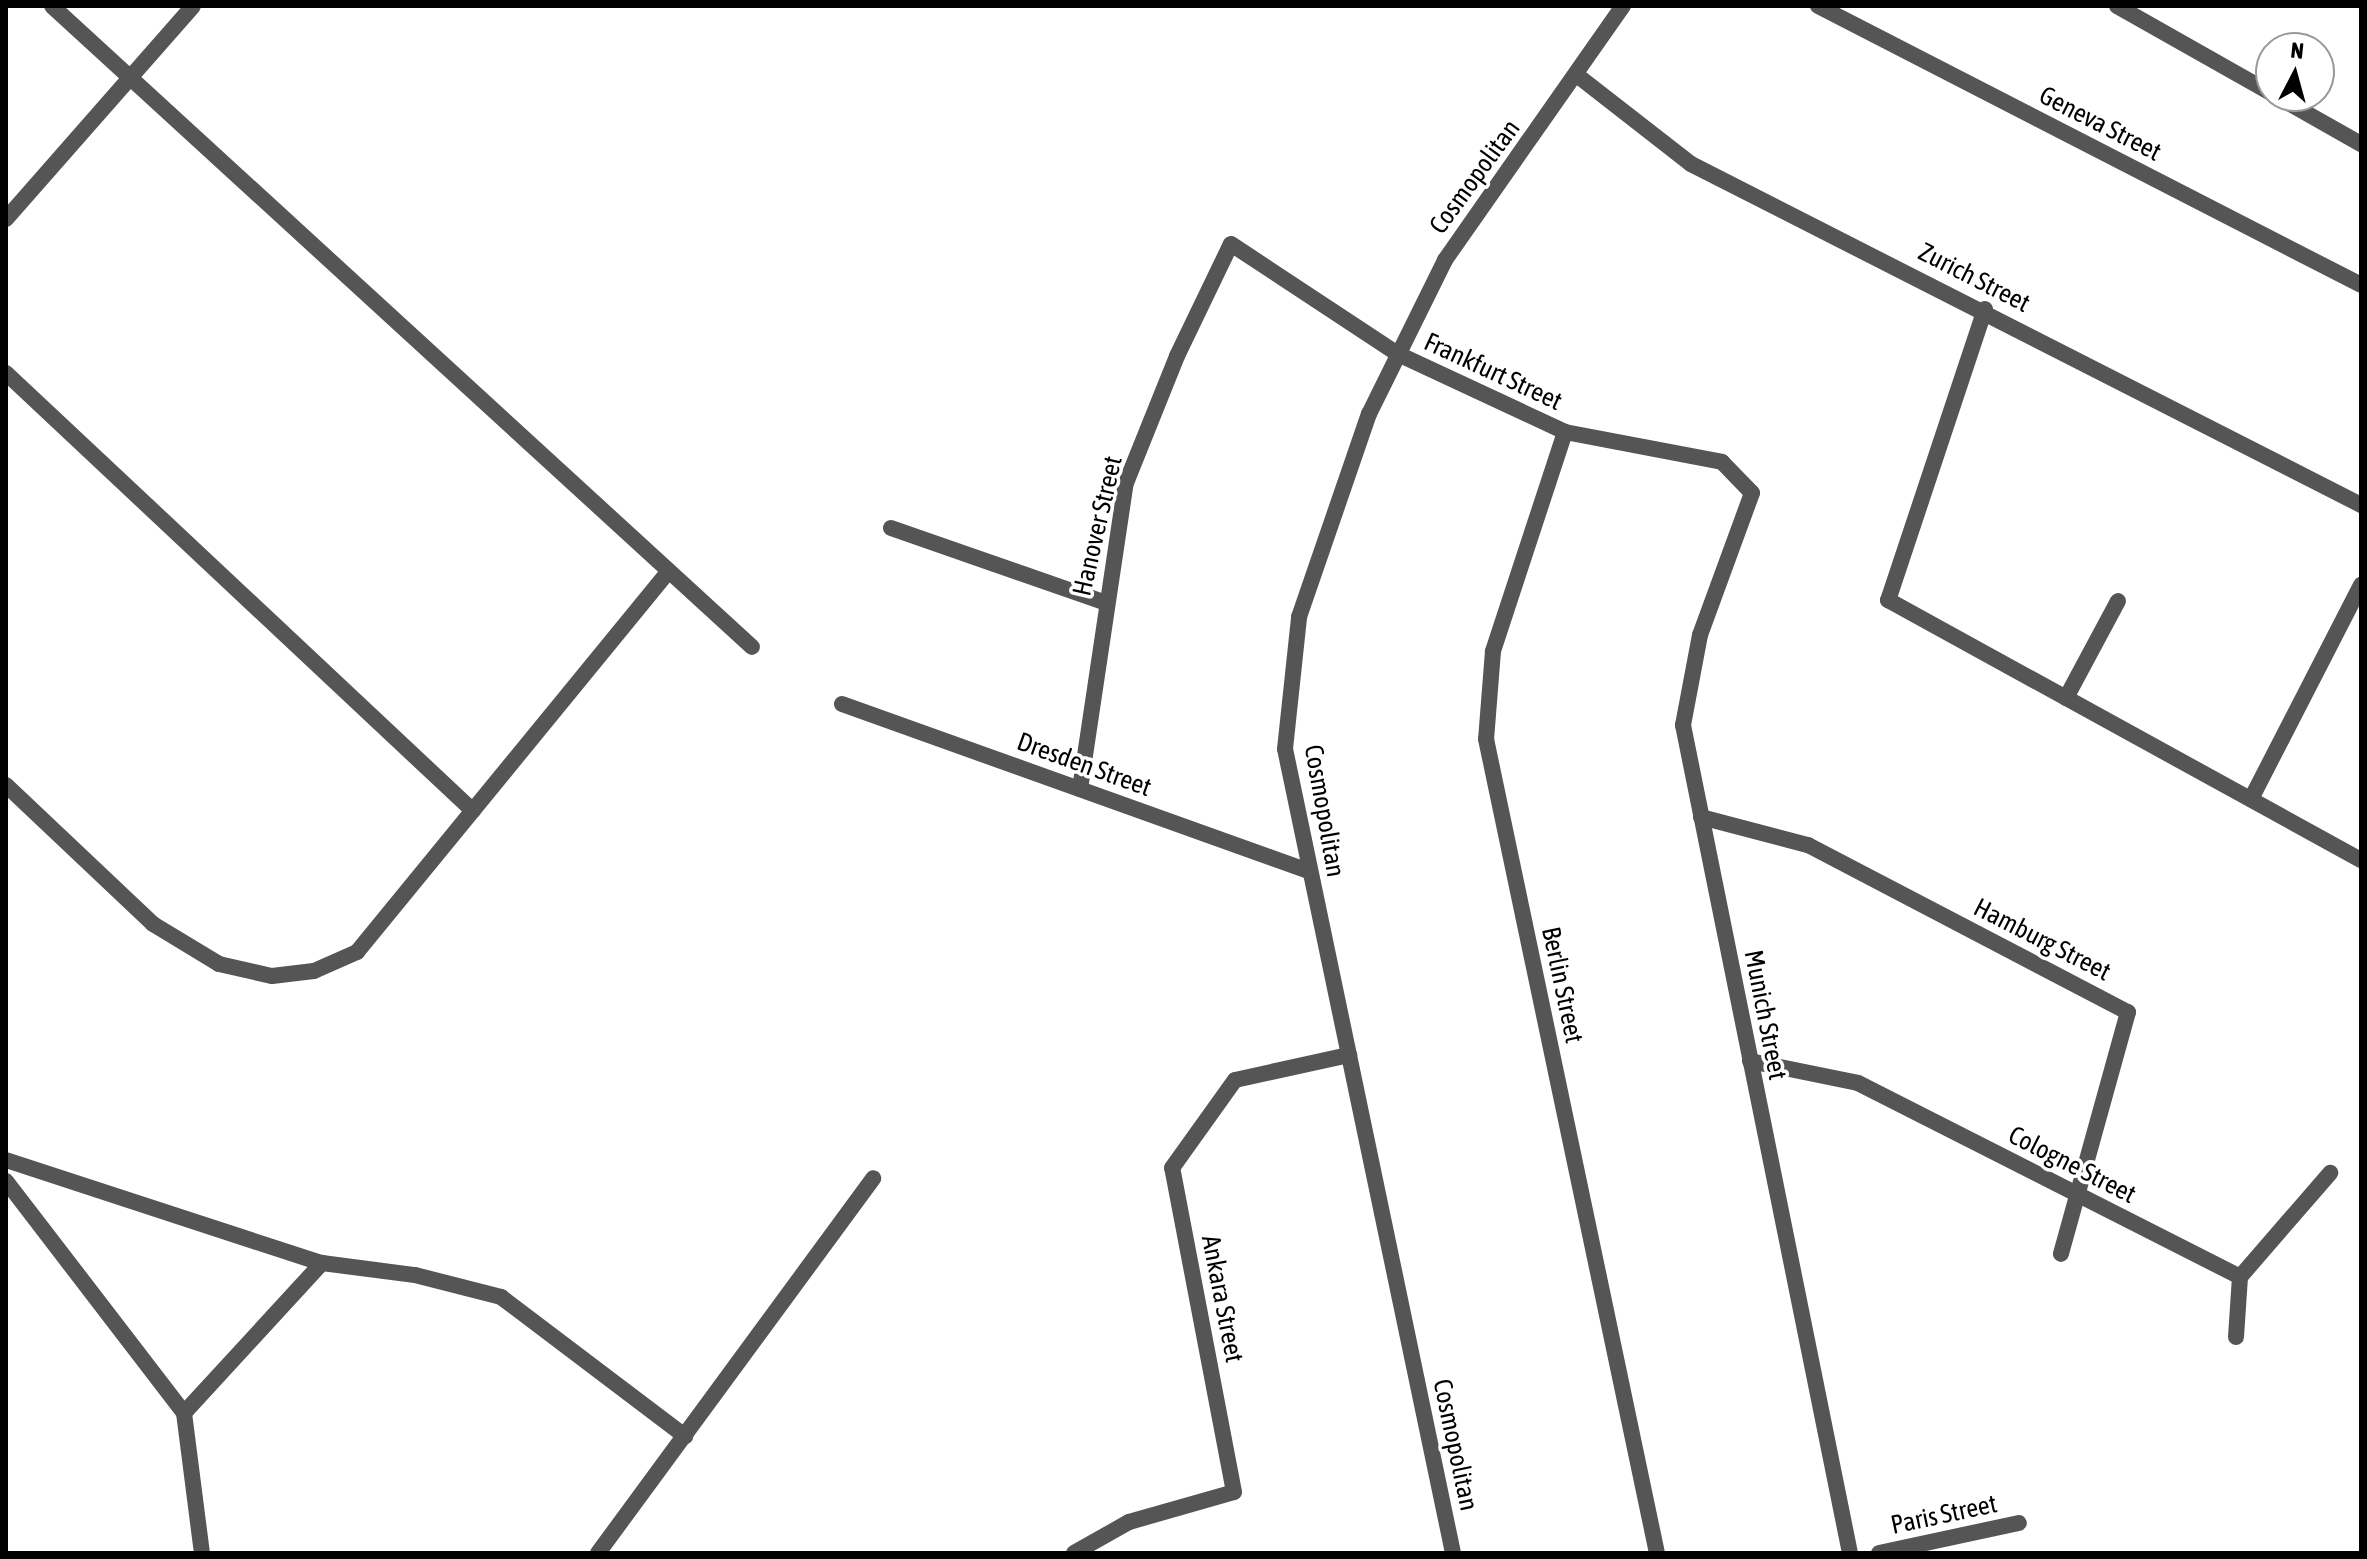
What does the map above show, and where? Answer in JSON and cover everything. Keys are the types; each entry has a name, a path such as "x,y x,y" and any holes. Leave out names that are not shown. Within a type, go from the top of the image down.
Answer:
{"street":[{"path":"52,6 752,647"},
{"path":"6,219 193,6"},
{"name":"Cosmopolitan","path":"1453,1553 1285,749 1299,617 1369,414 1445,260 1578,76 1623,6"},
{"name":"Geneva Street","path":"1818,6 2361,285"},
{"path":"2117,6 2255,85"},
{"name":"Zurich Street","path":"1578,76 1691,164 1985,309 2361,505"},
{"path":"2304,112 2361,144"},
{"name":"Frankfurt Street","path":"1231,244 1398,354 1565,432 1722,462 1752,493"},
{"name":"Hanover Street","path":"1080,789 1104,602 1126,483 1177,356 1231,244"},
{"path":"1985,309 1888,600 2361,860"},
{"path":"6,373 473,811"},
{"name":"Berlin Street","path":"1565,432 1493,651 1486,739 1657,1553"},
{"name":"Munich Street","path":"1752,493 1700,635 1683,725 1850,1553"},
{"path":"891,528 1104,602"},
{"path":"6,785 153,924 219,964 272,976 314,971 357,952 669,571"},
{"path":"2251,799 2361,585"},
{"path":"2066,698 2118,601"},
{"name":"Dresden Street","path":"842,704 1310,872"},
{"name":"Hamburg Street","path":"1701,817 1808,845 2128,1012 2061,1254"},
{"name":"Ankara Street","path":"1074,1553 1129,1522 1234,1492 1172,1168 1235,1080 1349,1055"},
{"name":"Cologne Street","path":"1750,1061 1858,1083 2240,1277"},
{"path":"6,1160 322,1263 415,1275 501,1297 685,1436"},
{"path":"2236,1337 2240,1277 2330,1173"},
{"path":"598,1553 873,1178"},
{"path":"6,1181 184,1413 202,1553"},
{"path":"184,1413 322,1263"},
{"name":"Paris Street","path":"1879,1553 2019,1523"}]}
